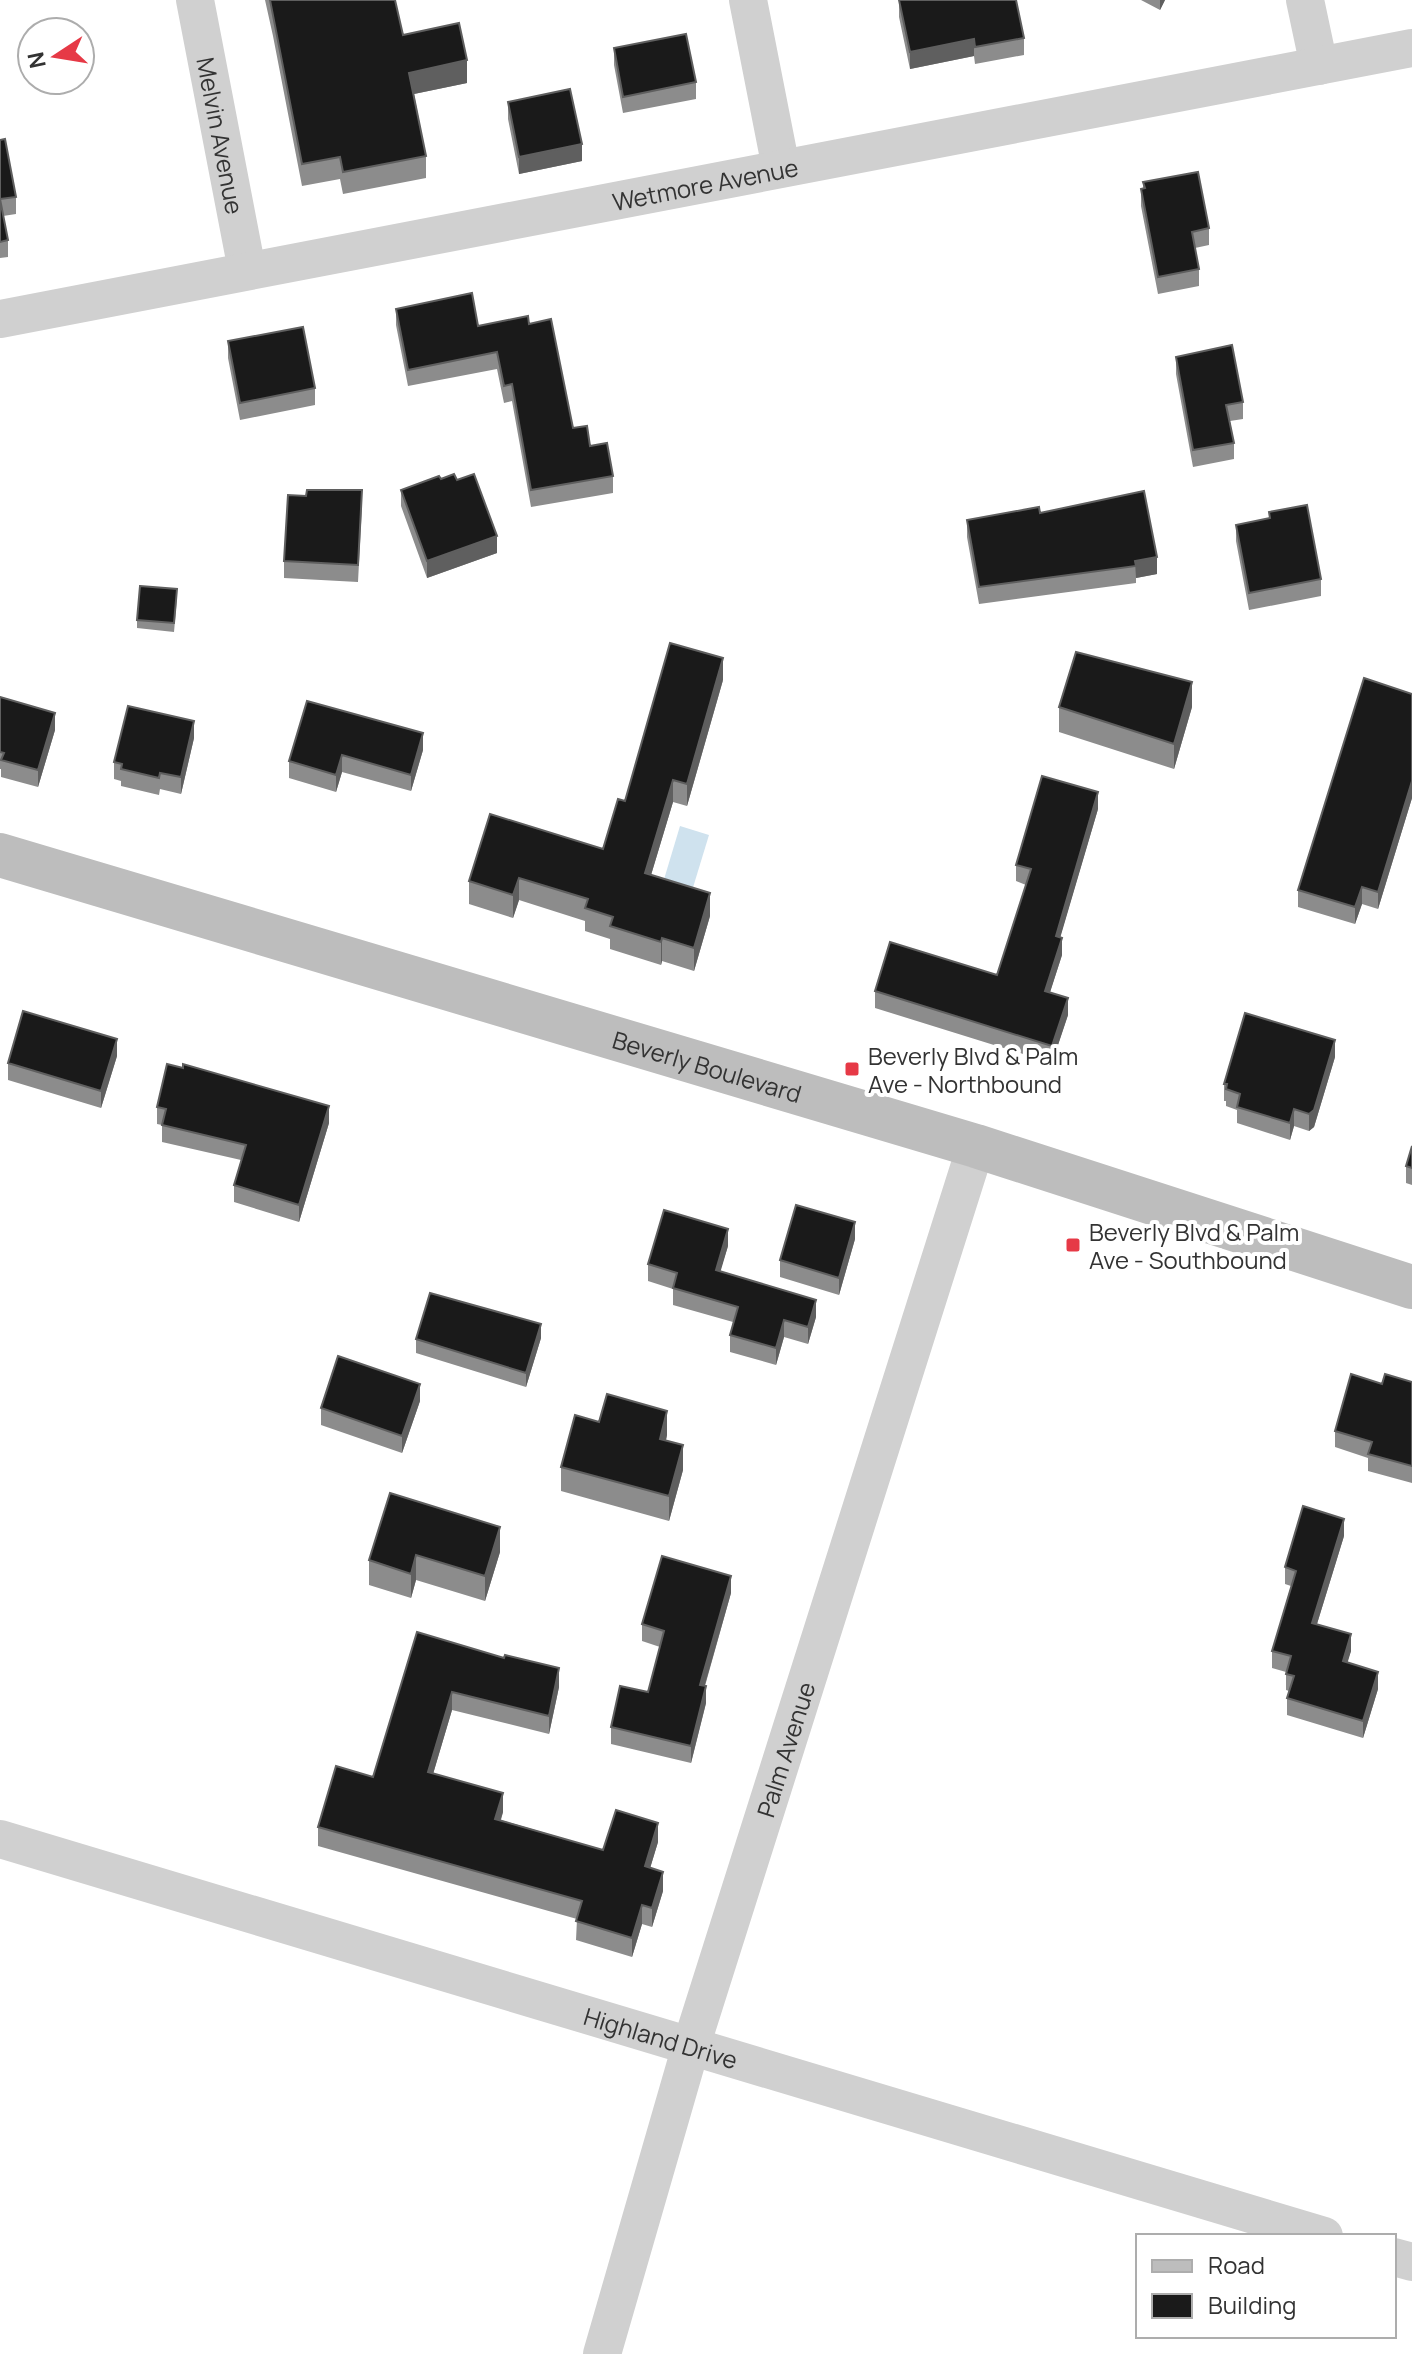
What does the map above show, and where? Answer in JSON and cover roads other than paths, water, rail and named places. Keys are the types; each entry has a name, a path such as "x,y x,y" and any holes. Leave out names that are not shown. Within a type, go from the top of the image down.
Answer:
{"main road":[{"name":"Beverly Boulevard","path":"0,855 976,1146 1412,1287"}],"street":[{"name":"Melvin Avenue","path":"195,0 247,270"},
{"path":"748,0 781,168"},
{"path":"1305,0 1319,66"},
{"name":"Wetmore Avenue","path":"0,319 1412,48"},
{"name":"Palm Avenue","path":"602,2354 691,2046 976,1146"},
{"name":"Highland Drive","path":"0,1839 1317,2234"}],"water":[{"path":"680,826 709,835 691,894 662,886"}],"place":[{"name":"Beverly Blvd & Palm Ave - Northbound","path":"852,1069"},
{"name":"Beverly Blvd & Palm Ave - Southbound","path":"1073,1245"}]}
